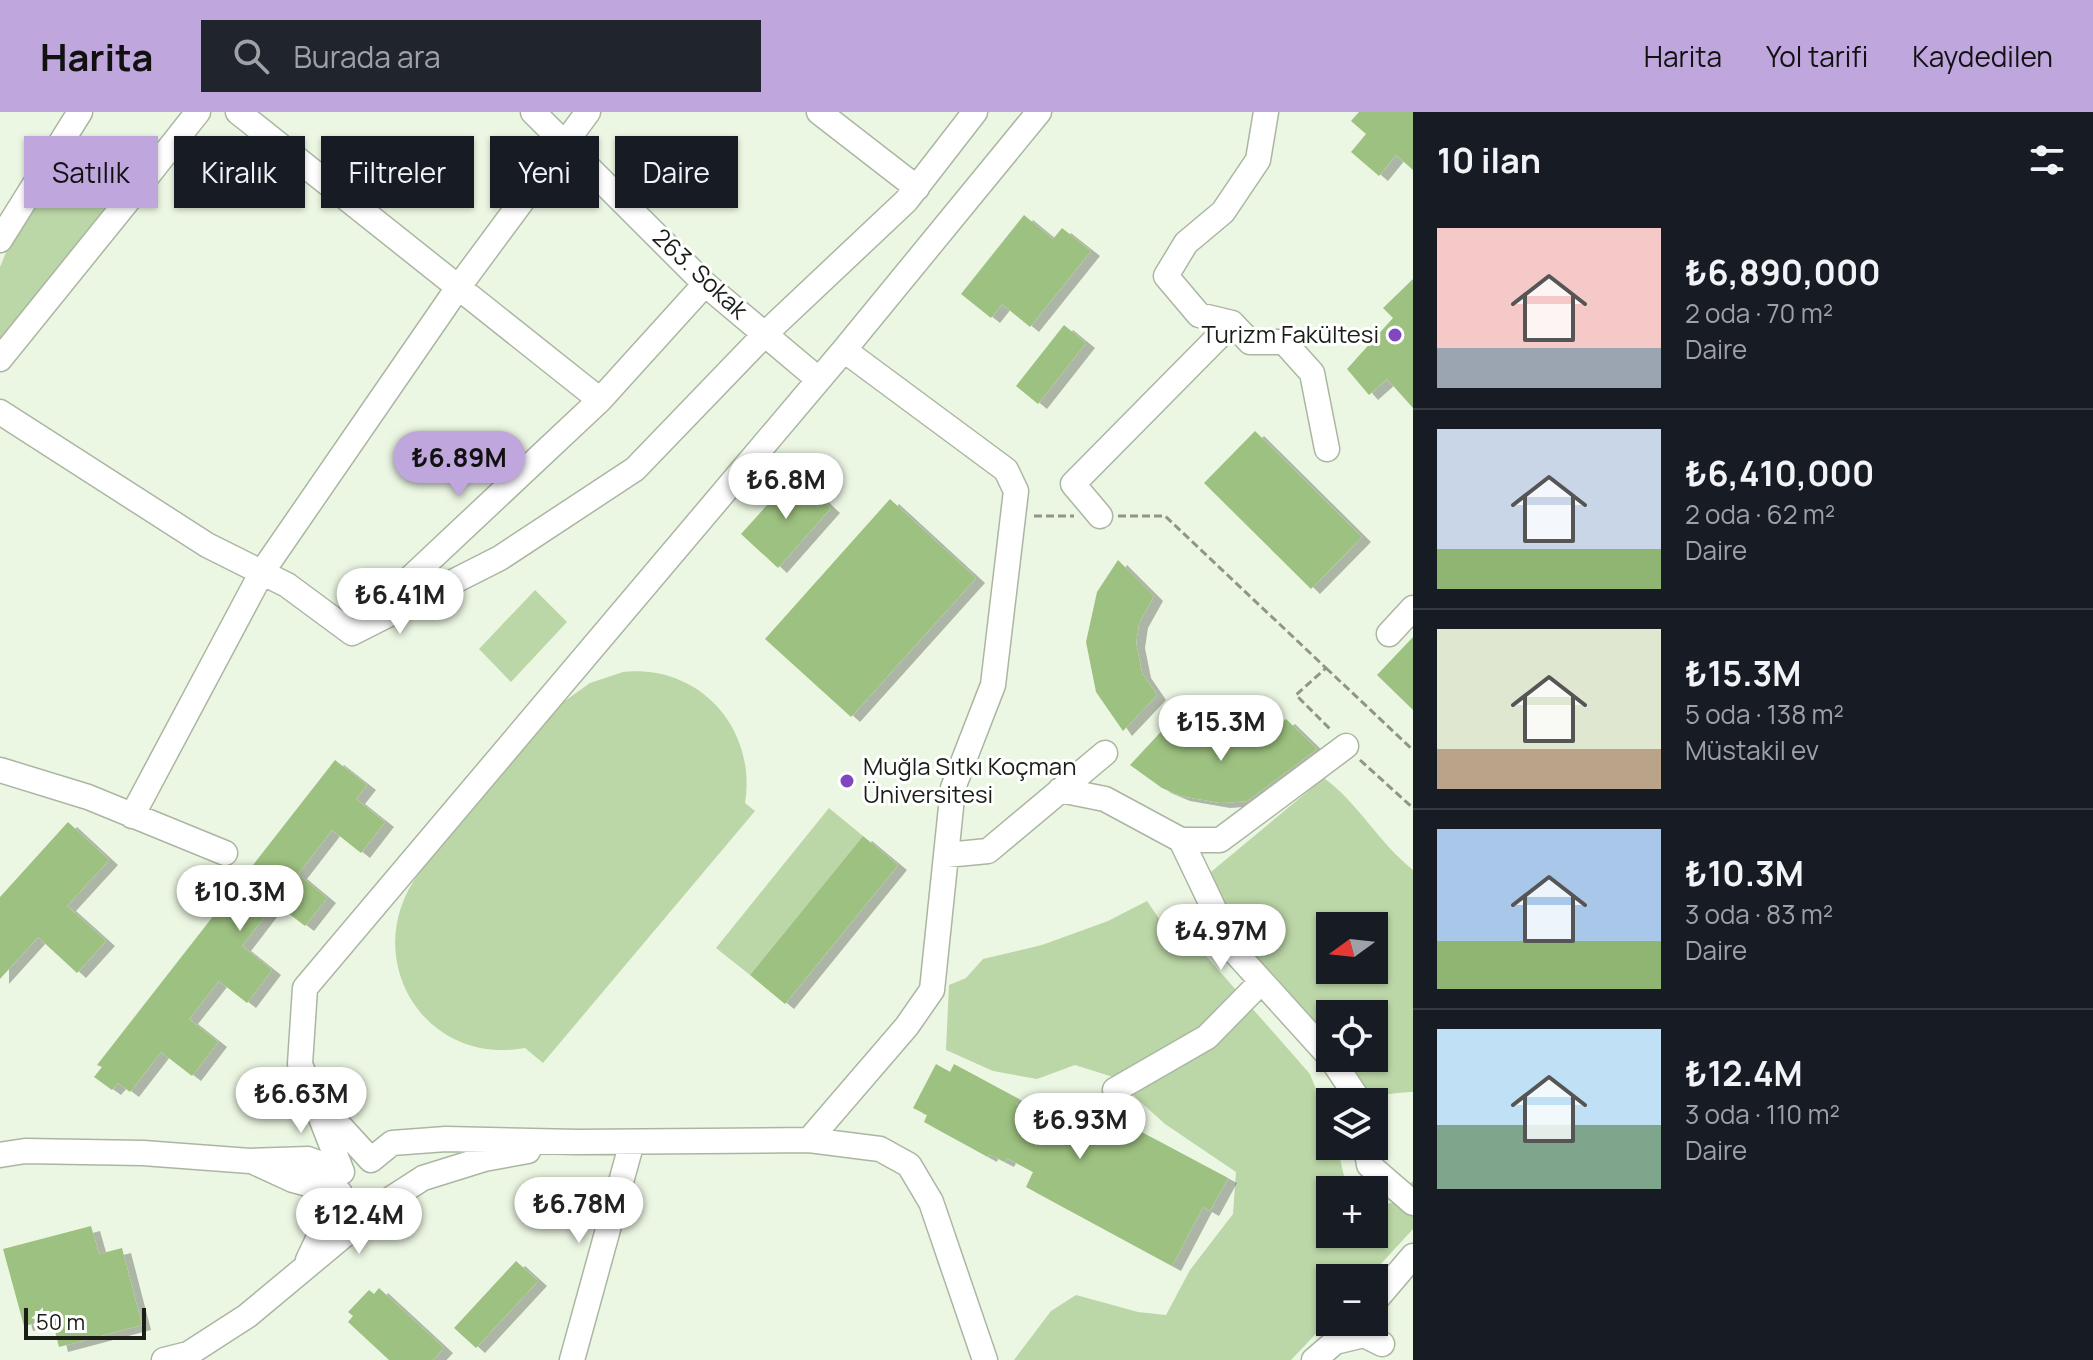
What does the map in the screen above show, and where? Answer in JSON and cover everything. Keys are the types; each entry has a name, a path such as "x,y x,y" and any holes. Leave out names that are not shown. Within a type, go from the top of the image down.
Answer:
{"street":[{"path":"65,136 80,112"},
{"path":"158,163 198,112"},
{"path":"238,112 600,400"},
{"name":"263. Sokak","path":"533,112 559,136"},
{"path":"569,136 588,112"},
{"path":"819,112 917,188"},
{"path":"352,633 500,558 635,469 766,333 917,188 975,112"},
{"path":"578,1142 484,1159 423,1178 371,1210 354,1209 341,1182 300,1064 305,988 844,350 1039,112"},
{"path":"1266,112 1258,160 1223,212 1186,243 1166,276 1199,315 1232,323 1250,342 1284,342 1312,373 1327,449"},
{"name":"263. Sokak","path":"599,176 705,284 818,379"},
{"path":"0,240 24,202"},
{"path":"0,359 122,208"},
{"path":"132,816 262,572 516,208"},
{"path":"352,633 600,400 705,284"},
{"path":"1100,516 1073,484 1232,323"},
{"path":"809,1140 907,1026 932,990 953,788 993,685 1016,491 1006,470 844,350"},
{"path":"0,412 207,545 287,585 352,633"},
{"path":"1389,634 1413,608"},
{"path":"1060,790 1105,799 1181,840 1220,840 1346,746"},
{"path":"946,855 988,851 1105,753"},
{"path":"0,770 88,797 225,853"},
{"path":"1181,840 1234,951 1316,1043"},
{"path":"1115,1090 1207,1037 1261,982"},
{"path":"164,1360 188,1354 247,1316 307,1263 348,1235 388,1194 389,1177 337,1123 300,1064"},
{"path":"307,1263 341,1182 355,1161 371,1160 392,1143 446,1139 578,1142 809,1140 880,1149 909,1165 931,1202 985,1360"},
{"path":"572,1360 632,1142"},
{"path":"0,1155 25,1151 143,1153 250,1161 308,1159 341,1182"},
{"path":"1368,1160 1369,1165 1413,1203"},
{"path":"1388,1285 1413,1256"},
{"path":"1335,1346 1364,1335 1382,1344"}],"path":[{"path":"1029,516 1165,516 1413,750"},
{"path":"1326,668 1296,695 1413,808"}],"green space":[{"path":"31,208 112,208 0,354 0,267 16,228"},
{"path":"535,590 567,622 511,682 479,649"},
{"path":"623,672 651,672 676,679 699,690 717,707 732,727 742,750 746,776 745,803 755,811 543,1063 525,1048 488,1049 456,1040 430,1022 410,998 398,969 395,937 402,904 420,872 562,703 590,683"},
{"path":"1324,778 1413,870 1413,1092 1388,1094 1388,1088 1359,1088 1337,1072 1388,1072 1388,1000 1316,1000 1316,1050 1278,999 1206,876"},
{"path":"829,808 863,836 750,975 716,948"},
{"path":"1147,901 1160,920 1175,910 1207,957 1310,1074 1316,1089 1316,1160 1340,1160 1344,1176 1316,1176 1316,1248 1388,1248 1388,1203 1413,1181 1413,1229 1381,1264 1316,1264 1316,1334 1291,1360 1014,1360 1051,1311 1076,1295 1138,1312 1166,1315 1190,1270 1233,1214 1236,1172 1165,1124 1113,1077 1075,1065 1037,1079 993,1071 946,1050 949,985 966,978 983,959 1042,945 1108,921"}],"building":[{"path":"1359,112 1413,112 1413,170 1396,155 1379,176 1351,152 1366,134 1351,121"},
{"path":"1024,215 1053,239 1062,228 1091,251 1030,327 1002,304 991,318 961,294"},
{"name":"Turizm Fakültesi","path":"1413,279 1413,408 1387,379 1369,395 1347,369 1393,318 1383,308"},
{"path":"1064,325 1086,343 1038,404 1016,386"},
{"path":"1255,431 1362,537 1311,589 1204,483"},
{"path":"795,474 831,508 778,568 741,534"},
{"path":"890,499 976,578 851,717 765,639"},
{"path":"1118,560 1154,596 1139,623 1136,643 1142,673 1157,695 1123,731 1096,692 1086,642 1097,592"},
{"path":"1413,637 1413,710 1377,675"},
{"path":"1286,719 1317,749 1247,801 1221,803 1181,796 1162,788 1130,765 1170,722 1200,739 1223,743 1259,737"},
{"path":"335,760 367,785 356,799 385,822 361,853 332,830 298,874 327,898 305,926 275,903 242,946 272,970 247,1003 219,981 189,1019 218,1042 192,1076 161,1052 130,1092 118,1083 112,1090 94,1077 102,1067 97,1065"},
{"path":"68,822 109,860 67,906 106,941 77,973 38,937 0,979 0,897"},
{"path":"863,836 898,865 785,1004 750,975"},
{"path":"936,1064 950,1072 954,1064 1019,1099 1016,1104 1056,1129 1074,1096 1228,1178 1210,1211 1203,1207 1172,1266 1026,1187 1033,1172 1007,1158 1005,1162 989,1154 988,1157 924,1122 927,1115 913,1108"},
{"path":"91,1226 99,1254 122,1248 142,1325 59,1347 52,1319 24,1326 3,1249"},
{"path":"516,1261 538,1281 476,1348 454,1328"},
{"path":"379,1288 444,1348 433,1360 389,1360 348,1322 353,1316 348,1312 369,1290 374,1294"}],"place":[{"name":"Turizm Fakültesi","path":"1395,335"},
{"name":"Muğla Sıtkı Koçman Üniversitesi","path":"847,781"}]}
